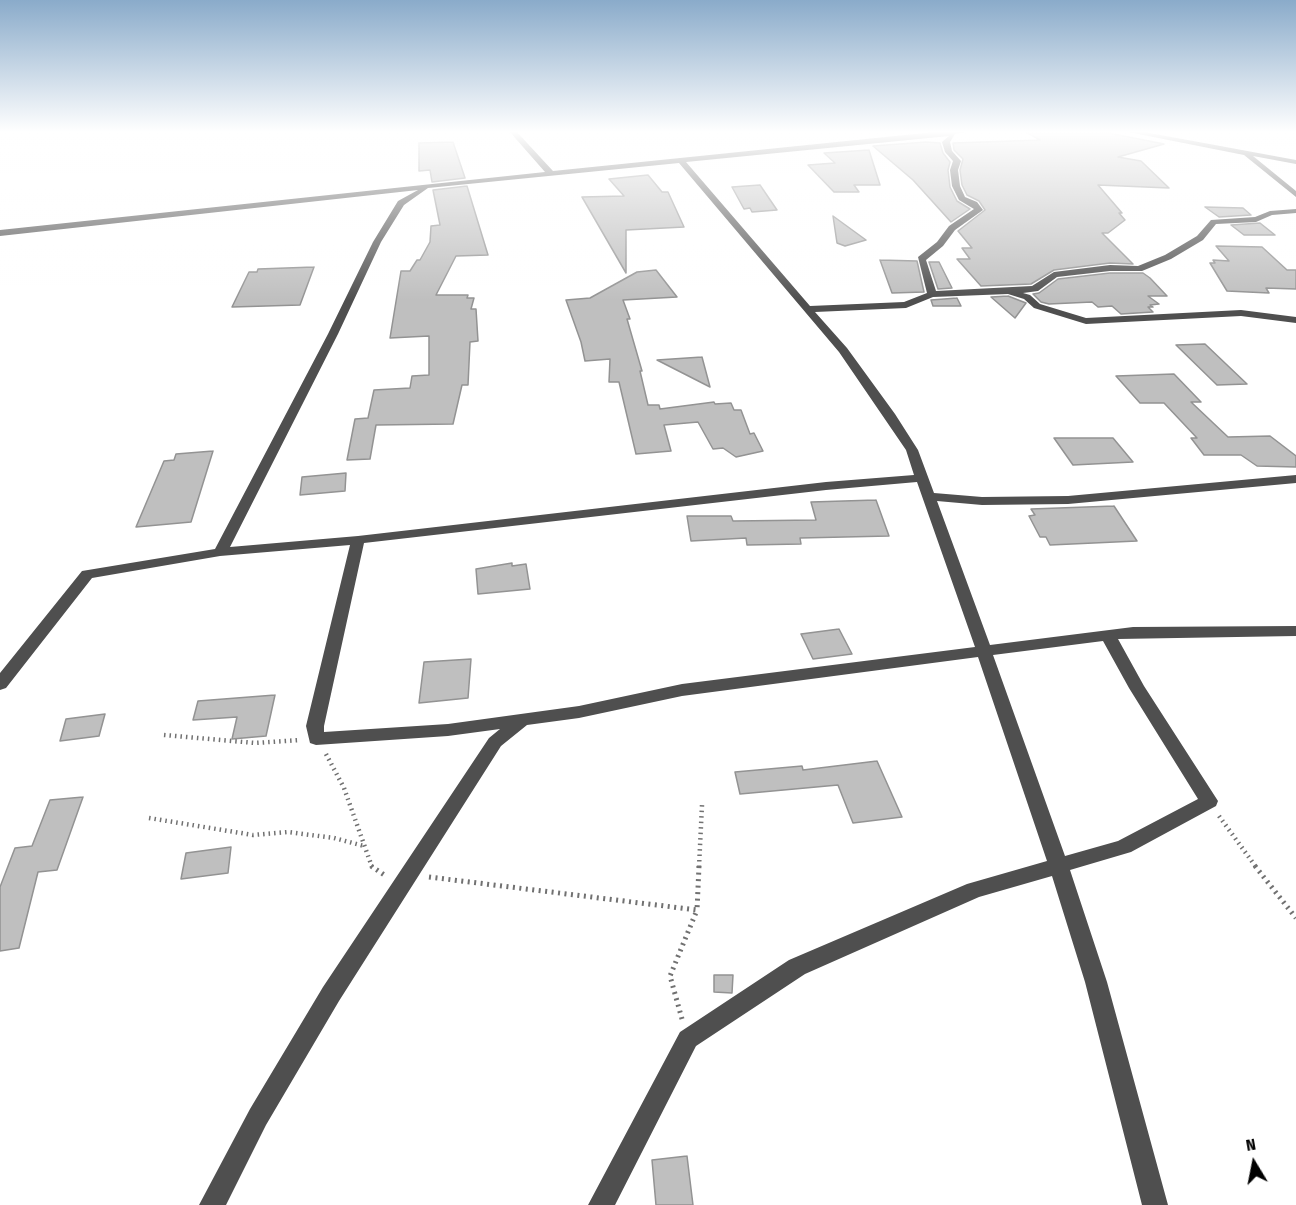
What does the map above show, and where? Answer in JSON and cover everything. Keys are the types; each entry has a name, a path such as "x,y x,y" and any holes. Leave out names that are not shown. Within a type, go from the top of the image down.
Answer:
{"street":[{"path":"0,233 424,187"},
{"path":"220,552 333,334 377,242 401,203 426,187"},
{"path":"703,187 843,350 912,450 1034,791 1096,982 1155,1205"},
{"path":"932,294 921,259 940,244 952,228 979,210 974,204 962,198 957,187"},
{"path":"807,309 906,306 932,294 1035,289 1054,275 1110,267 1139,268 1168,257 1200,238 1214,222 1256,219 1270,213 1296,211"},
{"path":"1007,292 1027,297 1037,306 1053,312 1086,321 1241,313 1296,320"},
{"path":"0,684 87,574 220,552 358,540 826,486 921,478"},
{"path":"927,496 982,501 1068,500 1296,479"},
{"path":"358,540 315,726 316,739 448,730 579,712 682,690 1133,632 1296,631"},
{"path":"601,1205 688,1039 797,967 975,891 1124,847 1209,801 1137,688 1108,635"},
{"path":"212,1205 258,1116 331,994 495,742 523,718"}],"path":[{"path":"164,735 255,743 316,739 344,788 372,868 383,876 407,875 697,910"},
{"path":"1209,801 1246,855 1296,918"},
{"path":"688,1039 670,976 697,910 702,805"},
{"path":"149,818 253,835 288,832 365,846"}],"building":[{"path":"467,187 488,255 456,256 436,295 468,295 467,298 474,298 471,309 476,309 478,341 470,342 468,385 462,385 453,424 376,425 370,459 347,460 355,419 368,418 374,390 410,388 412,376 429,375 429,336 390,338 401,271 410,271 417,260 420,260 430,242 431,226 440,225 433,190"},
{"path":"616,187 658,187 662,192 668,192 684,227 626,230 626,273 582,197 624,196"},
{"path":"732,187 762,187 777,210 752,212 750,208 744,209"},
{"path":"829,187 856,187 859,192 834,192"},
{"path":"920,187 950,187 957,201 970,209 951,222"},
{"path":"963,187 1100,187 1122,213 1119,213 1125,220 1108,233 1102,233 1133,264 1110,263 1054,270 1031,284 981,286 957,259 970,259 962,248 972,248 958,231 985,210 979,201 967,195"},
{"path":"1205,207 1243,208 1251,215 1219,217"},
{"path":"833,216 866,240 845,246 837,243"},
{"path":"1260,223 1275,235 1244,235 1231,225"},
{"path":"1216,246 1262,247 1287,270 1296,270 1296,289 1266,288 1269,293 1227,291 1210,263 1215,263 1213,260 1229,261"},
{"path":"880,260 917,261 924,292 892,293"},
{"path":"929,262 939,262 952,288 938,289"},
{"path":"314,267 300,305 232,307 249,272 257,272 258,269"},
{"path":"656,270 677,297 623,300 630,319 627,319 642,371 640,371 648,405 659,405 660,409 714,402 715,404 731,403 734,410 741,410 750,434 754,433 763,451 736,457 723,448 713,449 698,422 664,425 671,451 636,454 619,382 609,382 610,359 585,361 581,342 566,300 590,298 637,272"},
{"path":"1110,273 1143,273 1167,296 1148,296 1159,304 1148,307 1153,312 1121,314 1112,306 1098,307 1092,302 1049,304 1041,302 1033,294 1039,293 1058,279"},
{"path":"1008,296 1026,303 1015,318 991,297"},
{"path":"957,298 961,306 933,306 931,300"},
{"path":"1205,344 1247,384 1217,385 1176,345"},
{"path":"702,357 710,387 657,360"},
{"path":"1174,374 1201,402 1191,402 1228,437 1270,436 1296,456 1296,467 1257,466 1241,455 1204,455 1191,438 1197,438 1164,403 1140,403 1116,376"},
{"path":"1054,438 1113,438 1133,462 1073,465"},
{"path":"213,451 191,522 136,527 164,461 174,460 176,454"},
{"path":"346,473 345,491 300,495 302,477"},
{"path":"876,500 889,536 800,538 801,544 747,545 746,538 691,541 687,516 731,516 733,521 816,520 811,502"},
{"path":"1114,506 1137,541 1050,545 1046,537 1040,537 1029,516 1035,515 1031,509"},
{"path":"512,563 512,566 526,564 530,589 478,594 476,569"},
{"path":"839,629 852,654 813,659 801,634"},
{"path":"471,659 468,698 419,703 424,662"},
{"path":"275,695 266,736 232,739 237,717 193,720 198,701"},
{"path":"105,714 99,736 60,741 66,719"},
{"path":"877,761 902,817 853,823 838,785 740,794 735,772 802,766 803,770"},
{"path":"83,797 57,870 38,872 19,948 0,951 0,887 15,848 32,846 50,800"},
{"path":"231,847 228,873 181,879 186,853"},
{"path":"714,975 733,975 732,993 714,992"},
{"path":"687,1156 693,1205 656,1205 652,1160"}]}
